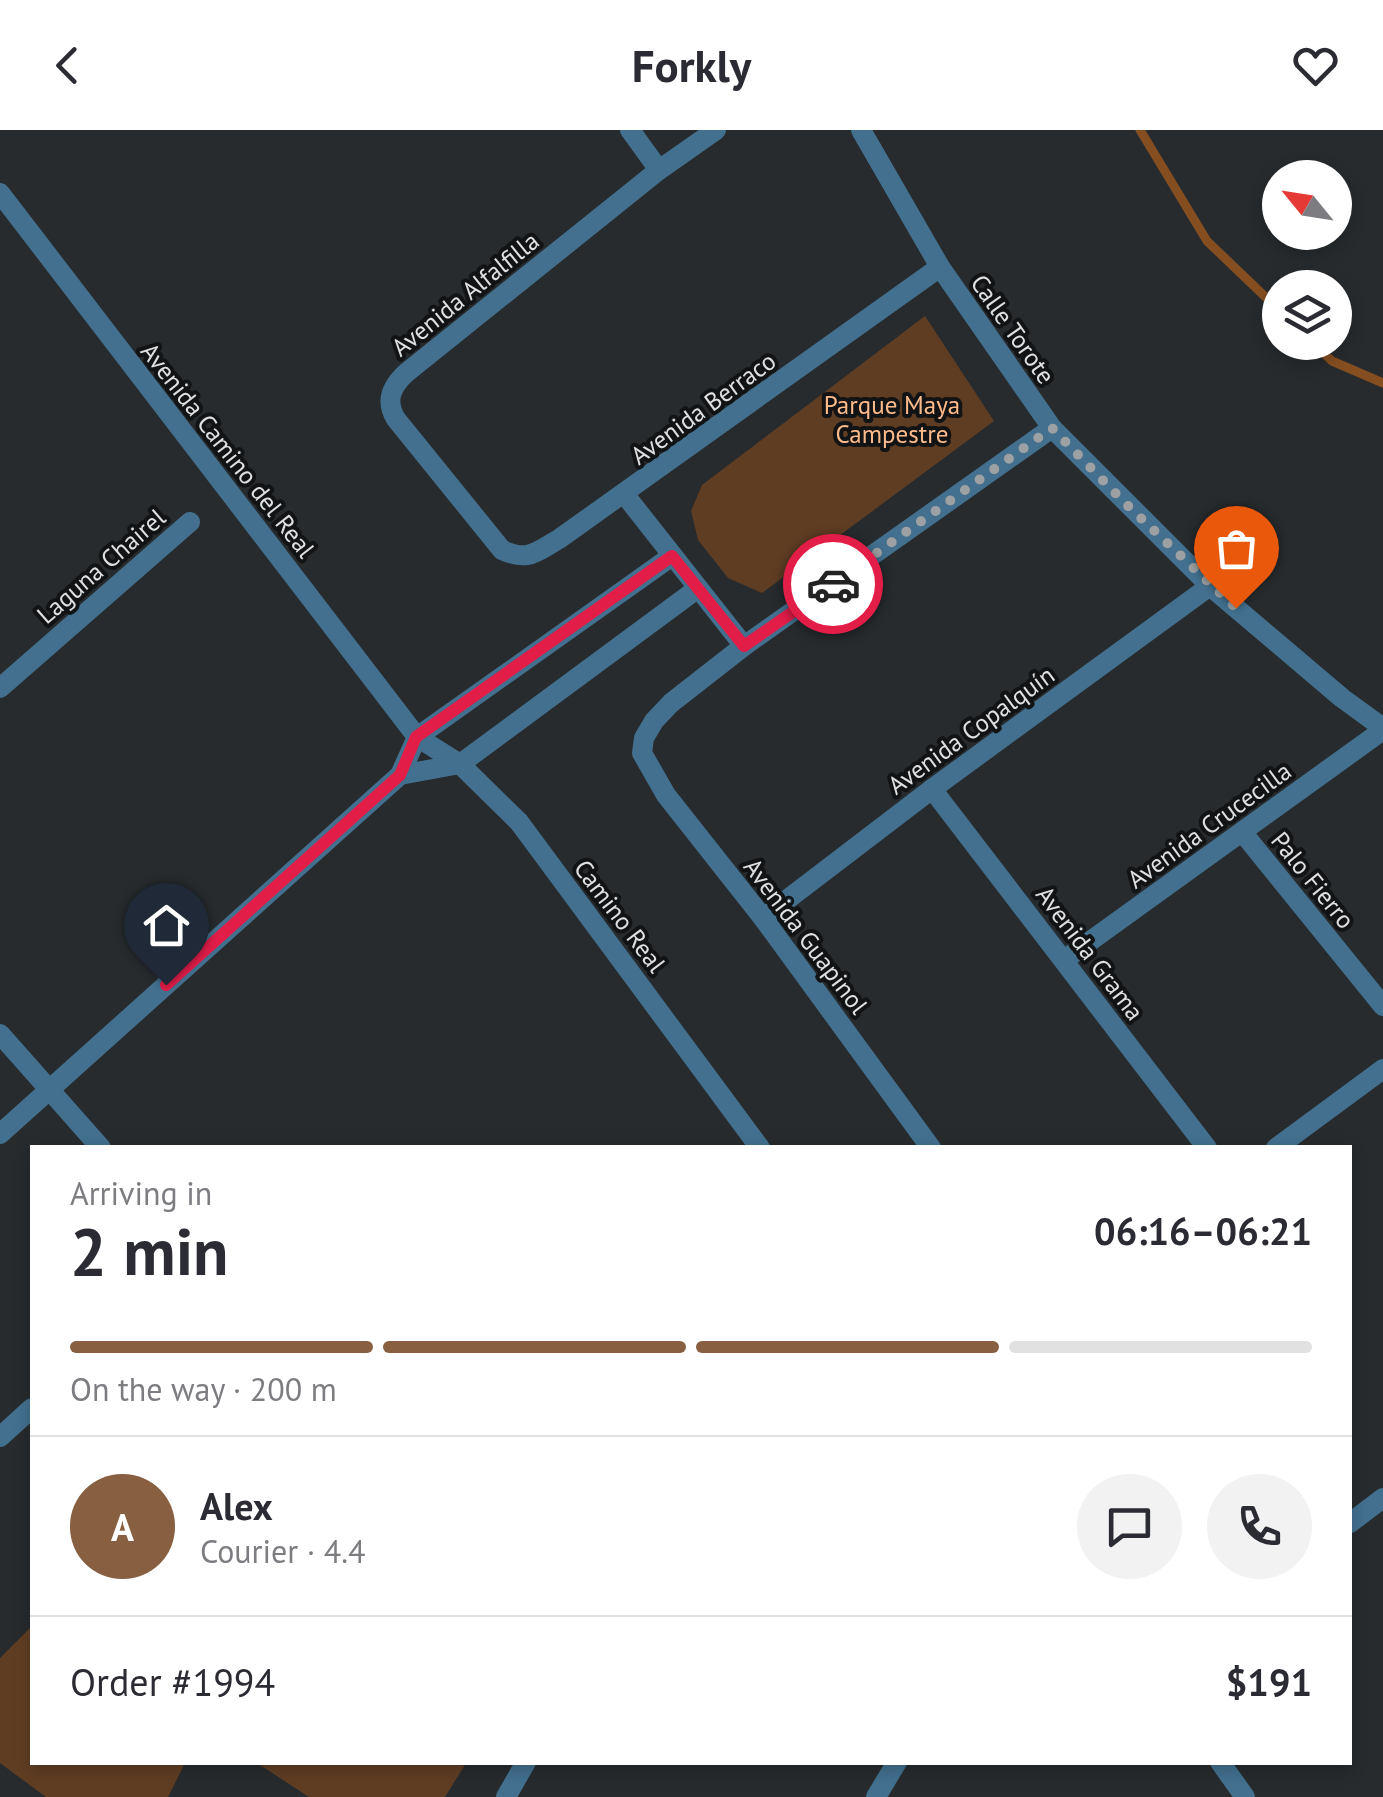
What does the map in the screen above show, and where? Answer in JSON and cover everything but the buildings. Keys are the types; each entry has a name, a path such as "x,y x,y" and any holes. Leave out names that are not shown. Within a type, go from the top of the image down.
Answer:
{"street":[{"path":"630,130 659,170"},
{"name":"Avenida Alfalfilla","path":"489,536 396,419 390,409 392,390 406,373 659,170 716,130"},
{"name":"Calle Torote","path":"860,130 940,267 1052,428 1210,586 1383,729"},
{"name":"Avenida Camino del Real","path":"0,193 416,737"},
{"name":"Avenida Berraco","path":"489,536 502,550 519,558 532,554 624,494 940,267"},
{"path":"624,494 744,646 1052,428"},
{"name":"Laguna Chairel","path":"0,688 190,522"},
{"path":"0,1134 400,775 416,737 672,556"},
{"name":"Avenida Copalquín","path":"763,918 1210,586"},
{"path":"400,775 460,764 697,589"},
{"name":"Avenida Guapinol","path":"744,646 654,721 644,738 642,753 666,795 763,918 929,1145"},
{"name":"Avenida Crucecilla","path":"1064,960 1383,729"},
{"name":"Camino Real","path":"416,737 460,764 519,822 758,1145"},
{"name":"Avenida Grama","path":"932,789 1205,1145"},
{"name":"Palo Fierro","path":"1242,833 1383,1006"},
{"path":"0,1034 97,1145"},
{"path":"1280,1145 1383,1069"},
{"path":"0,1438 30,1410"},
{"path":"1352,1521 1383,1498"},
{"path":"506,1797 524,1765"},
{"path":"876,1797 895,1765"},
{"path":"1222,1765 1246,1797"}],"green space":[{"name":"Parque Maya Campestre","path":"925,316 994,421 762,593 728,578 698,540 691,511 702,485"},
{"path":"30,1628 30,1765 184,1765 168,1797 46,1797 0,1763 0,1658"},
{"path":"260,1765 465,1765 445,1797 309,1797"}],"waterway":[{"path":"1140,130 1207,241 1262,294"},
{"path":"1331,360 1383,383"}],"way so far":[{"path":"833,584 1052,428 1236,608"}],"route":[{"path":"166,985 400,775 416,737 672,556 744,646 833,584"}]}
